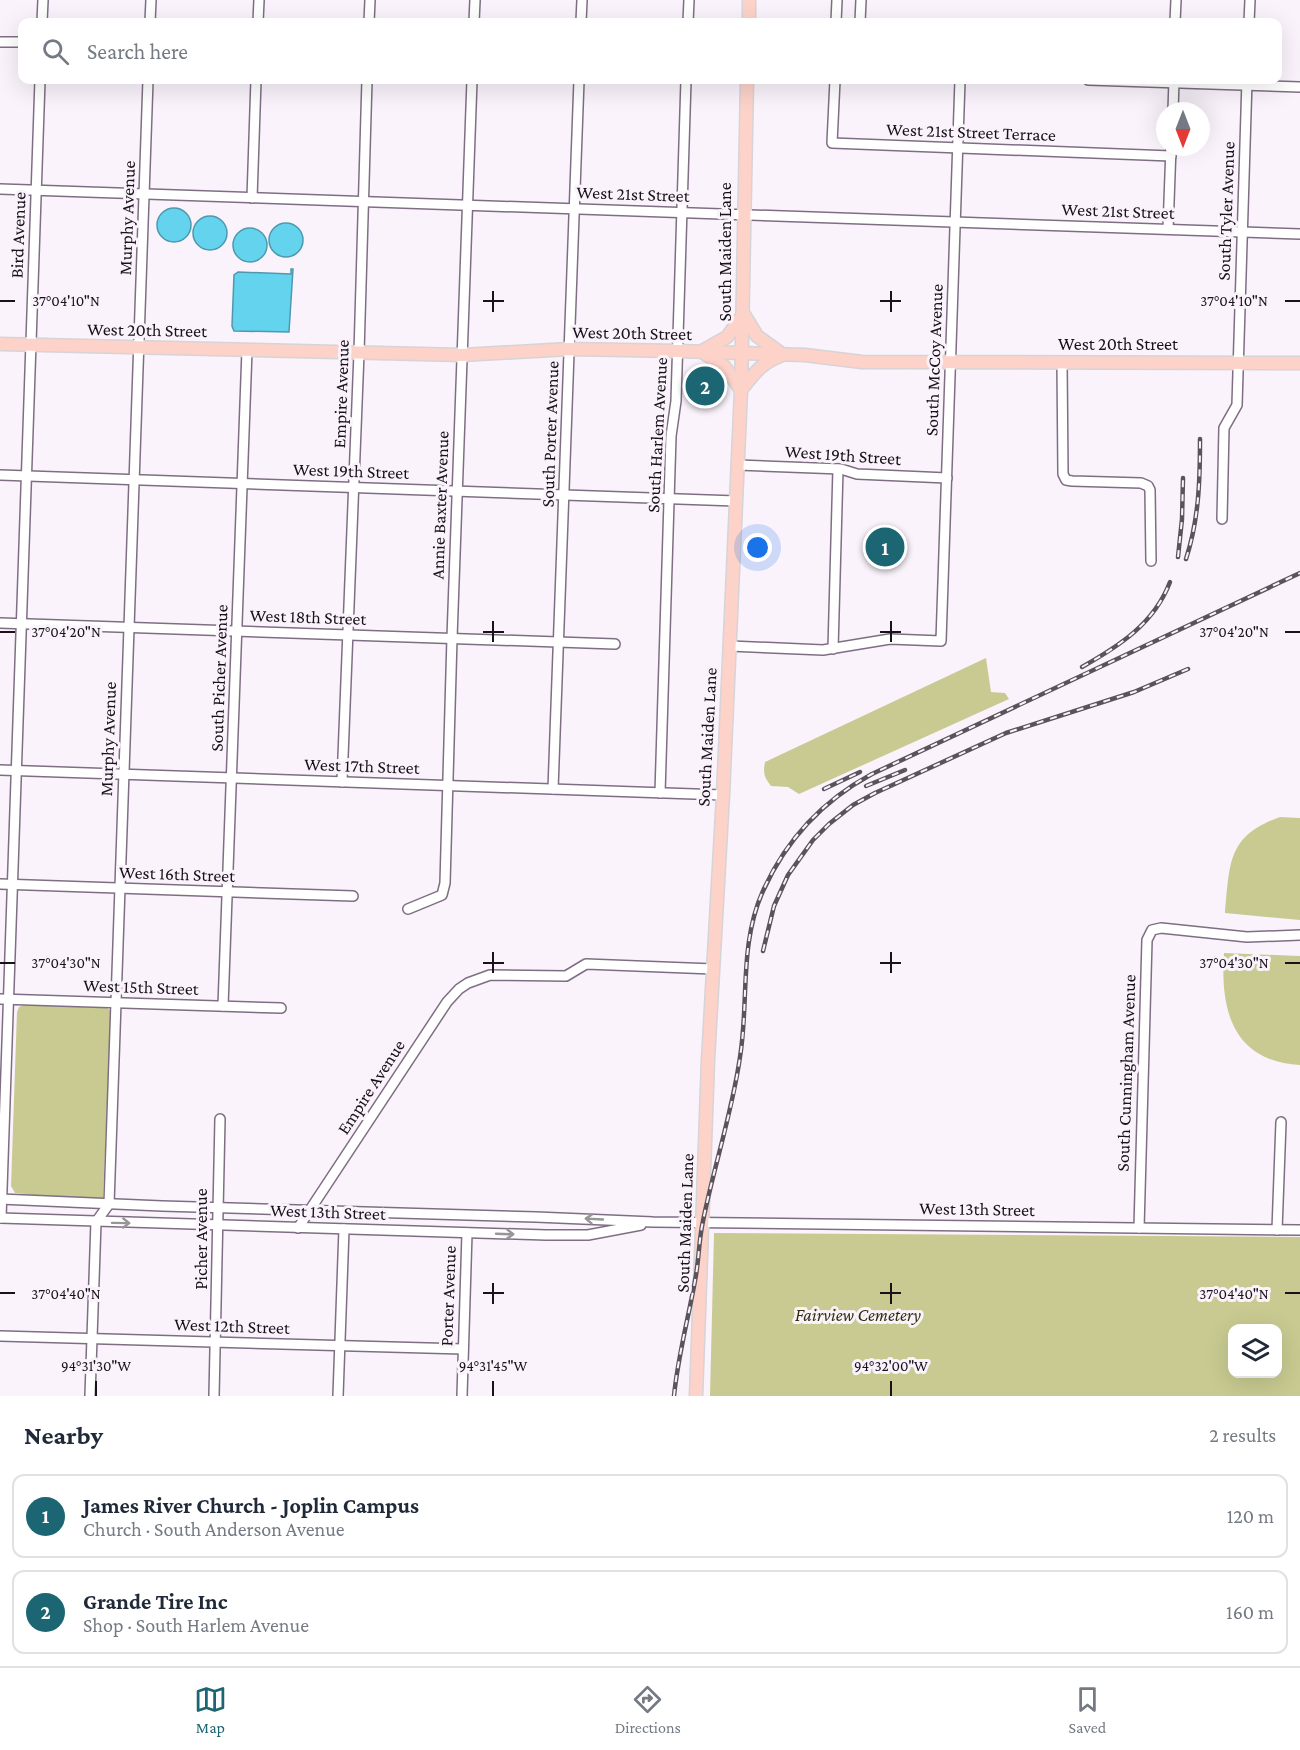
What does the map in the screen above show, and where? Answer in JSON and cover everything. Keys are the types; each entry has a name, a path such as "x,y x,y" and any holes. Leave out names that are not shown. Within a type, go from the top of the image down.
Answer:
{"main road":[{"path":"748,18 749,0"},
{"name":"South Maiden Lane","path":"696,1396 713,969 741,390 747,84"},
{"path":"743,313 757,336 783,354 757,369 741,390 724,366 701,352 726,337 743,313"},
{"name":"West 20th Street","path":"0,344 462,355 569,349 678,351 804,355 862,362 1300,363"}],"street":[{"path":"42,18 43,0"},
{"path":"150,18 151,0"},
{"path":"258,18 259,0"},
{"path":"369,18 370,0"},
{"path":"474,18 475,0"},
{"path":"581,18 582,0"},
{"path":"688,18 689,0"},
{"path":"836,18 837,0"},
{"path":"860,18 861,0"},
{"path":"1175,18 1176,0"},
{"path":"1250,0 1250,18"},
{"path":"0,42 18,42"},
{"name":"Bird Avenue","path":"0,1218 4,999 12,885 40,84"},
{"name":"Murphy Avenue","path":"109,1204 148,84"},
{"path":"252,198 256,84"},
{"name":"Empire Avenue","path":"342,782 367,84"},
{"name":"Annie Baxter Avenue","path":"408,909 436,899 444,891 472,84"},
{"name":"South Porter Avenue","path":"553,789 579,84"},
{"name":"South Harlem Avenue","path":"660,793 671,431 676,407 686,84"},
{"name":"West 21st Street Terrace","path":"835,84 832,143 1156,152"},
{"name":"South McCoy Avenue","path":"833,649 890,639 941,641 960,84"},
{"path":"1173,102 1174,84"},
{"name":"South Tyler Avenue","path":"1222,519 1224,428 1237,405 1247,84"},
{"path":"1268,84 1300,87"},
{"path":"1168,230 1171,156"},
{"name":"West 21st Street","path":"0,189 1300,234"},
{"name":"South Picher Avenue","path":"223,1006 247,350"},
{"path":"1062,362 1063,474 1066,480 1072,481 1141,483 1148,486 1152,561"},
{"name":"West 19th Street","path":"738,465 838,469 857,474 946,478"},
{"path":"730,646 833,649 838,469"},
{"name":"West 19th Street","path":"0,475 736,501"},
{"name":"West 18th Street","path":"0,622 615,644"},
{"name":"West 17th Street","path":"0,770 723,795"},
{"name":"West 16th Street","path":"0,884 353,896"},
{"name":"South Cunningham Avenue","path":"1139,1228 1146,940 1152,930 1161,928 1257,937 1300,935"},
{"name":"Empire Avenue","path":"298,1228 447,1002 459,989 490,975 566,976 586,964 713,969"},
{"name":"West 15th Street","path":"4,999 281,1008"},
{"name":"Picher Avenue","path":"214,1396 220,1119"},
{"path":"1277,1230 1281,1122"},
{"name":"West 13th Street","path":"1,1199 653,1222 1300,1230"},
{"path":"43,1202 43,1220"},
{"path":"90,1396 96,1222 109,1204"},
{"path":"160,1223 162,1206"},
{"path":"280,1227 281,1210"},
{"path":"335,1211 340,1229 338,1396"},
{"path":"379,1230 381,1212"},
{"path":"405,1231 406,1213"},
{"path":"451,1232 452,1214"},
{"path":"478,1233 479,1215"},
{"name":"West 13th Street","path":"0,1218 588,1235 653,1222"},
{"name":"Porter Avenue","path":"462,1396 467,1233"},
{"name":"West 12th Street","path":"0,1336 464,1349"}],"green space":[{"path":"986,658 991,692 1005,693 1009,699 799,794 788,787 771,786 767,780 764,772 765,762"},
{"path":"1280,817 1300,818 1300,920 1225,913 1228,880 1234,853 1250,833"},
{"path":"1224,953 1300,956 1300,1065 1277,1061 1259,1054 1245,1043 1235,1029 1225,994"},
{"path":"24,1005 107,1008 111,1011 103,1198 33,1197 15,1193 11,1186 17,1012 19,1007"},
{"name":"Fairview Cemetery","path":"714,1233 1300,1237 1300,1396 710,1396"}],"water":[{"path":"174,208 186,213 191,225 186,237 174,242 162,237 157,225 162,213"},
{"path":"210,216 222,221 227,233 222,245 210,250 198,245 193,233 198,221"},
{"path":"286,223 298,228 303,240 298,252 286,257 274,252 269,240 274,228"},
{"path":"250,228 262,233 267,245 262,257 250,262 238,257 233,245 238,233"},
{"path":"291,269 293,269 289,332 234,331 232,326 234,275 238,272 291,274"}],"railway":[{"path":"1186,559 1196,514 1200,439"},
{"path":"1178,557 1183,478"},
{"path":"674,1396 696,1275 703,1221 737,1078 743,1036 748,952 755,911 772,872 794,839 837,796 872,774 1300,573"},
{"path":"1082,667 1122,642 1145,622 1155,610 1170,582"},
{"path":"763,951 774,906 788,875 813,840 853,805 1006,733 1134,692 1188,669"},
{"path":"866,786 905,770"},
{"path":"824,789 860,772"}],"place":[{"name":"Grande Tire Inc","path":"705,386"},
{"name":"James River Church - Joplin Campus","path":"885,547"}]}
